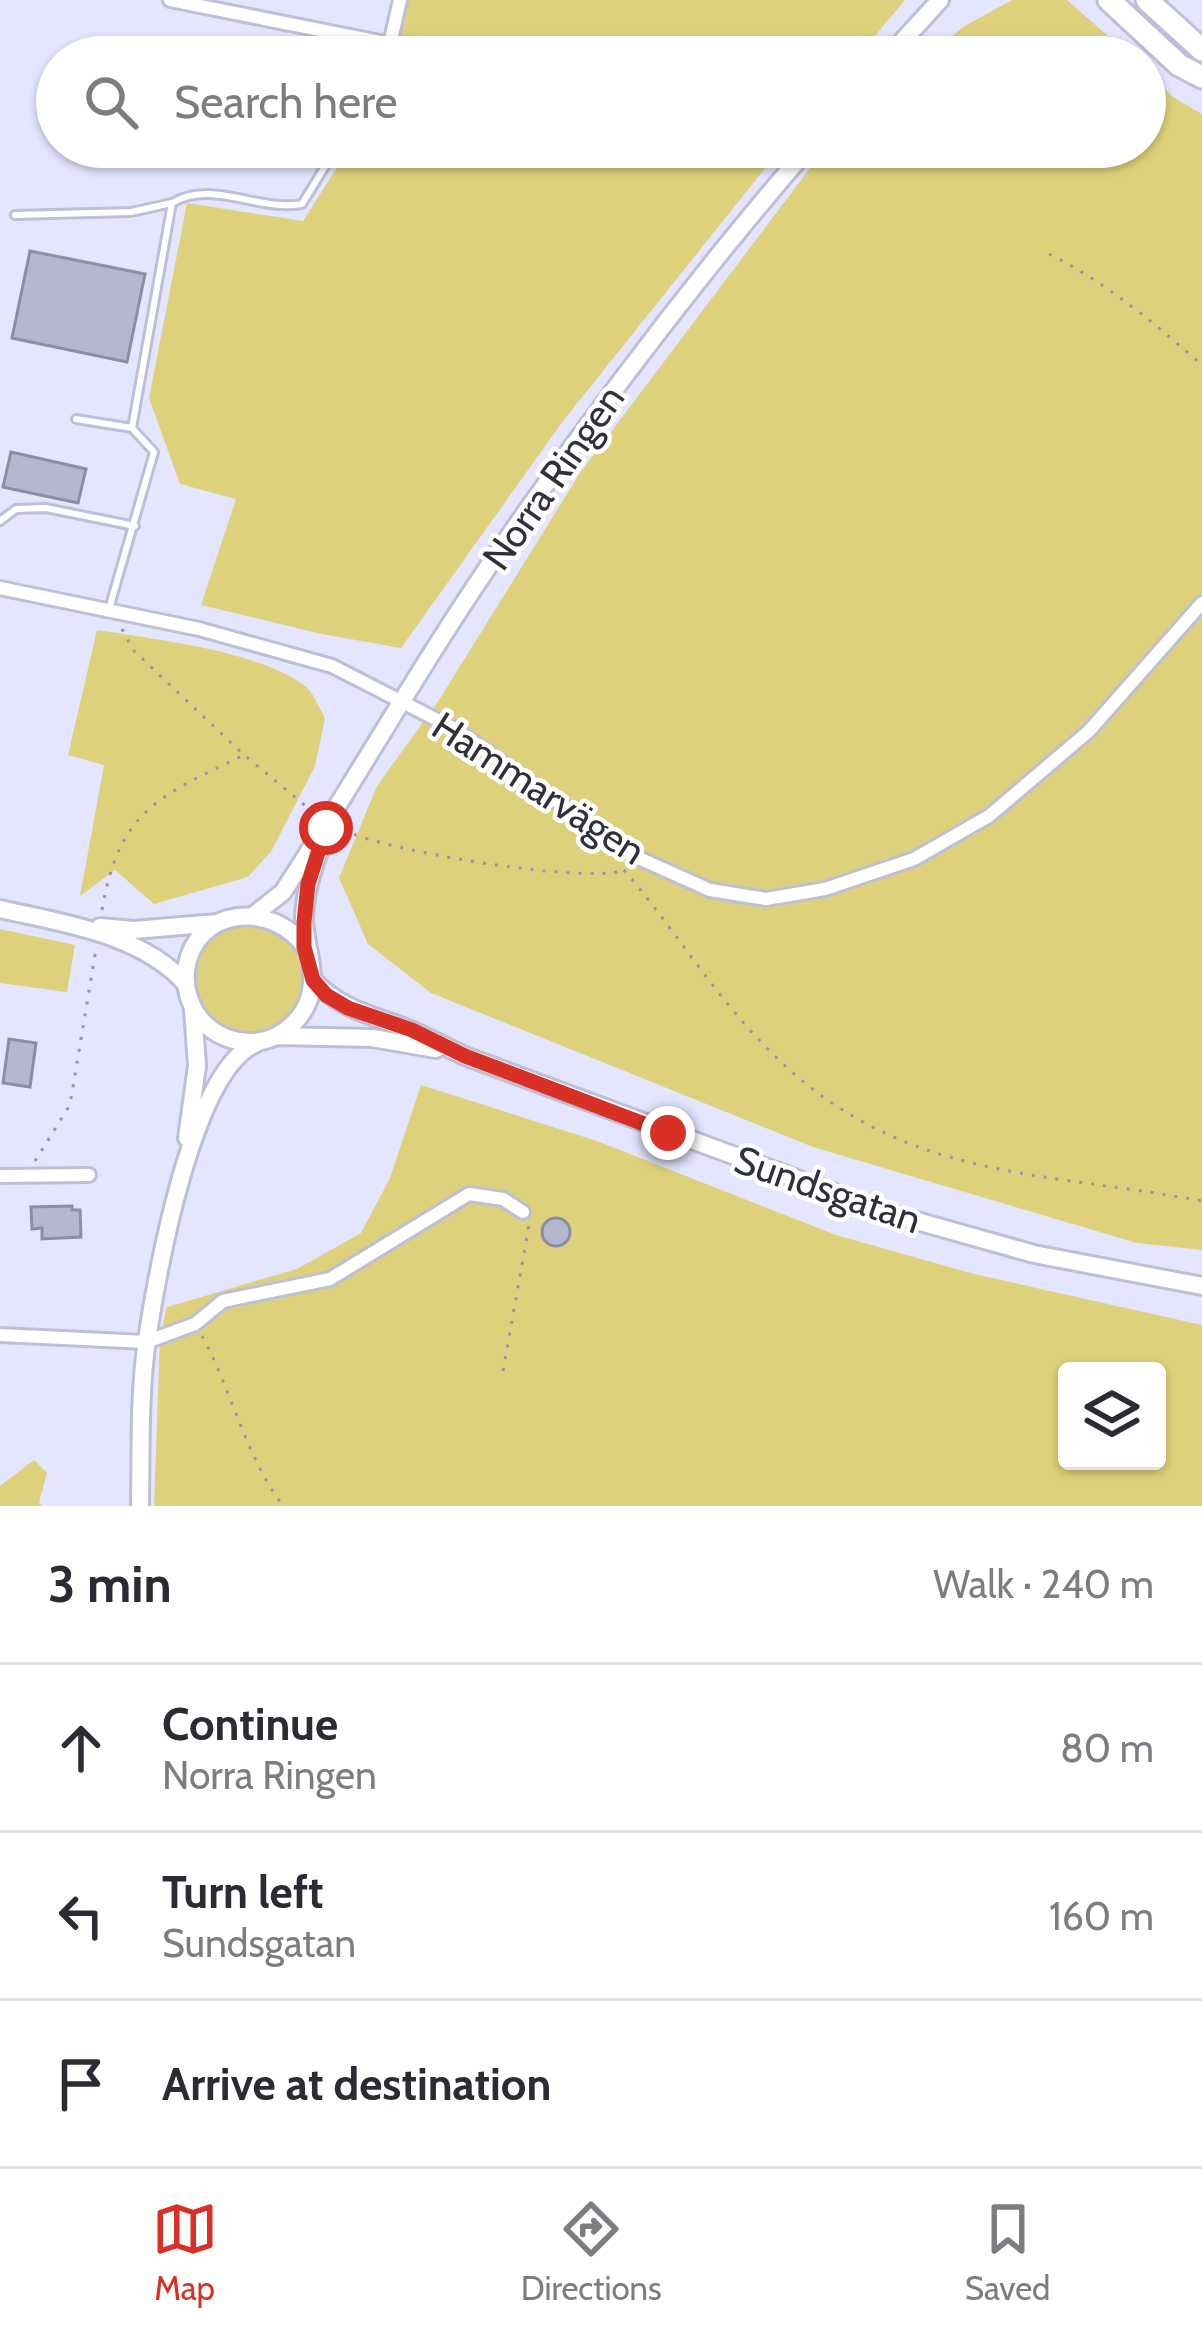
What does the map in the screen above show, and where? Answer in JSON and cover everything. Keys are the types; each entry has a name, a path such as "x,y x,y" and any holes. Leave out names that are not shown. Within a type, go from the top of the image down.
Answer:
{"highway":[{"path":"1109,0 1148,36"},
{"path":"1147,0 1202,50"},
{"path":"1166,53 1202,77"}],"main road":[{"path":"907,36 940,0"},
{"name":"Norra Ringen","path":"254,915 283,892 506,540 635,361 791,168"},
{"name":"Norra Ringen","path":"304,947 308,884 328,824"},
{"path":"0,909 68,925 153,957 185,984"},
{"path":"68,925 134,930 254,915 278,922 304,947 313,980 306,1007 268,1039 236,1054 219,1078 183,1169"},
{"path":"140,1506 146,1342 183,1169 196,1066 193,1009 185,984 193,948 218,923"},
{"name":"Sundsgatan","path":"313,980 348,1008 412,1030 465,1056 892,1214 1034,1254 1202,1286"},
{"path":"193,1009 222,1036 268,1039"},
{"name":"Sundsgatan","path":"268,1039 372,1037 465,1056"}],"street":[{"path":"170,0 323,36"},
{"path":"391,36 400,0"},
{"name":"Hammarvägen","path":"0,589 199,629 332,666 455,729 634,856 710,890 766,898 825,889 914,860 989,816 1089,731 1202,603"},
{"path":"0,1176 89,1175"},
{"path":"0,1335 146,1342 195,1324 223,1300 330,1279 469,1194 503,1199 523,1212"}],"lane":[{"path":"15,215 131,212 206,192 283,208 302,204 324,168"},
{"path":"132,428 172,203"},
{"path":"76,419 132,428 154,452 114,614"},
{"path":"0,521 16,509 46,508 134,526"}],"path":[{"path":"1049,254 1154,323 1202,365"},
{"path":"114,614 133,650 244,755 328,824 393,845 538,869 596,875 624,870 765,1047 827,1100 862,1121 967,1164 1202,1201"},
{"path":"102,912 116,853 142,814 167,794 244,755"},
{"path":"32,1175 37,1155 70,1106 96,947"},
{"path":"503,1371 527,1250 529,1225 523,1212"},
{"path":"195,1324 225,1378 265,1482 283,1506"}],"shaded area":[{"path":"406,0 905,0 875,36 398,36"},
{"path":"1012,0 1067,0 1108,36 952,36"},
{"path":"1166,90 1202,114 1202,1250 1137,1243 813,1147 431,993 368,944 339,878 377,786 439,700 580,473 810,168 1166,168"},
{"path":"337,168 765,168 563,421 401,648 201,605 236,499 180,484 149,398 187,203 303,221"},
{"path":"97,630 234,655 285,674 314,697 325,718 315,766 272,850 248,877 154,904 115,870 80,896 104,765 68,755"},
{"path":"250,924 271,928 288,940 300,957 304,978 300,999 288,1016 271,1028 250,1032 229,1028 212,1016 200,999 196,978 200,957 212,940 229,928"},
{"path":"0,929 75,945 67,992 0,983"},
{"path":"421,1085 597,1141 836,1235 974,1274 1202,1325 1202,1506 154,1506 160,1337 167,1307 297,1269 361,1233 390,1178"},
{"path":"34,1460 47,1473 42,1506 0,1506 0,1486"}],"building":[{"path":"30,251 145,274 127,362 12,338"},
{"path":"11,452 86,469 78,503 3,487"},
{"path":"9,1039 36,1043 30,1087 3,1083"},
{"path":"31,1207 80,1210 81,1237 42,1239 42,1228 32,1229"},
{"path":"556,1218 566,1222 570,1232 566,1242 556,1246 546,1242 542,1232 546,1222"}],"route":[{"path":"326,828 308,884 304,922 304,947 313,980 326,995 465,1056 668,1133"}]}
